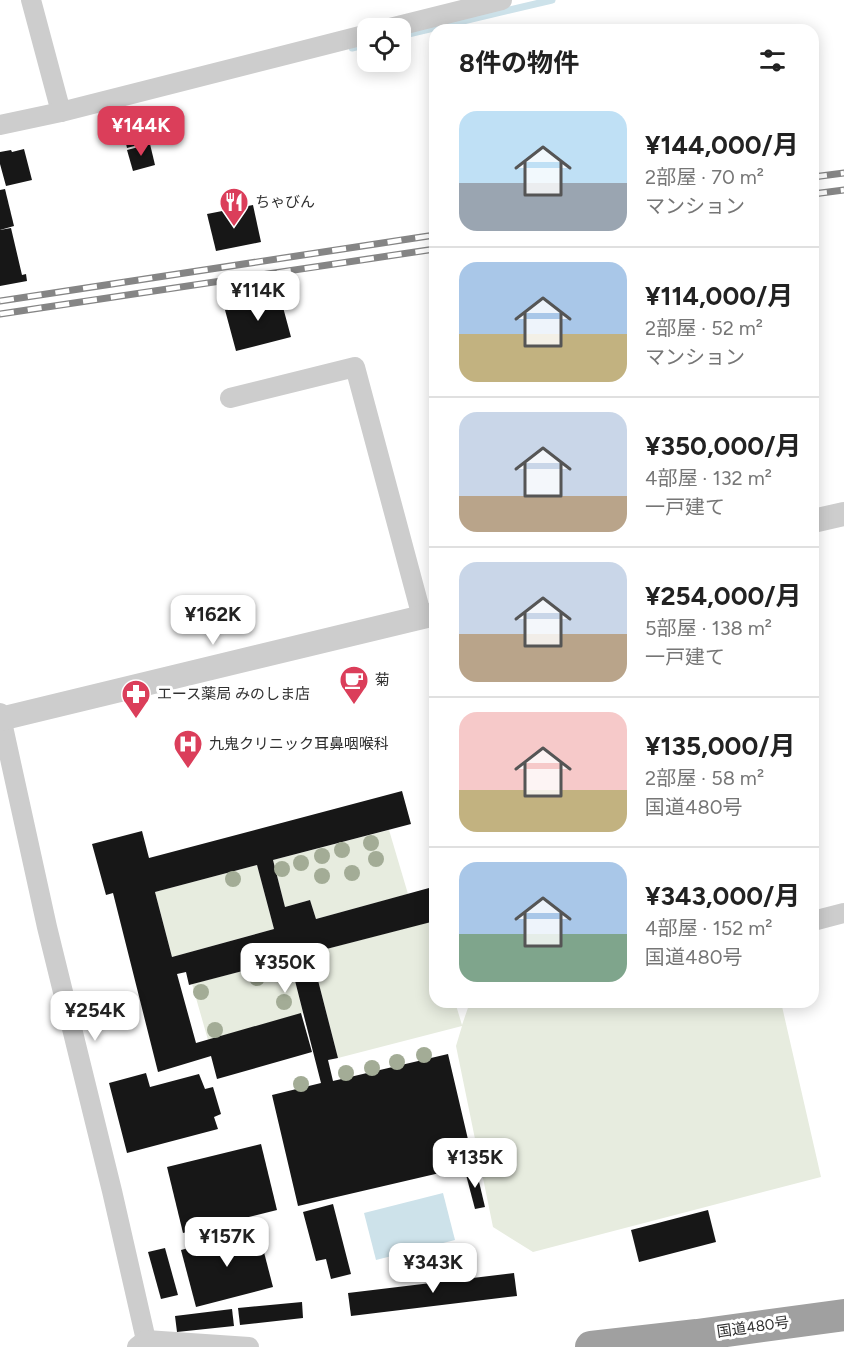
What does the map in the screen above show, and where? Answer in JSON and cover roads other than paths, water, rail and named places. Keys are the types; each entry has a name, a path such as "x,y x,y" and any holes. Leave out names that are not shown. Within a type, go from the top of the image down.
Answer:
{"highway":[{"name":"国道480号","path":"591,1347 844,1315"}],"street":[{"path":"31,0 61,112"},
{"path":"411,23 502,0"},
{"path":"0,125 61,112 357,37"},
{"path":"230,398 355,367 428,615 0,717 47,927 112,1191 142,1343 249,1347"},
{"path":"819,520 844,514"},
{"path":"819,919 844,913"}],"water":[{"path":"443,1193 455,1240 376,1260 364,1213"}],"waterway":[{"path":"451,24 552,0"},
{"path":"411,33 429,29"},
{"path":"352,48 357,47"}],"railway":[{"path":"819,176 844,173"},
{"path":"819,193 844,190"},
{"path":"0,301 429,236"},
{"path":"0,314 429,250"}],"place":[{"name":"ちゃびん","path":"234,228"},
{"name":"菊","path":"354,706"},
{"name":"エース薬局 みのしま店","path":"136,720"},
{"name":"九鬼クリニック耳鼻咽喉科","path":"188,770"}]}
